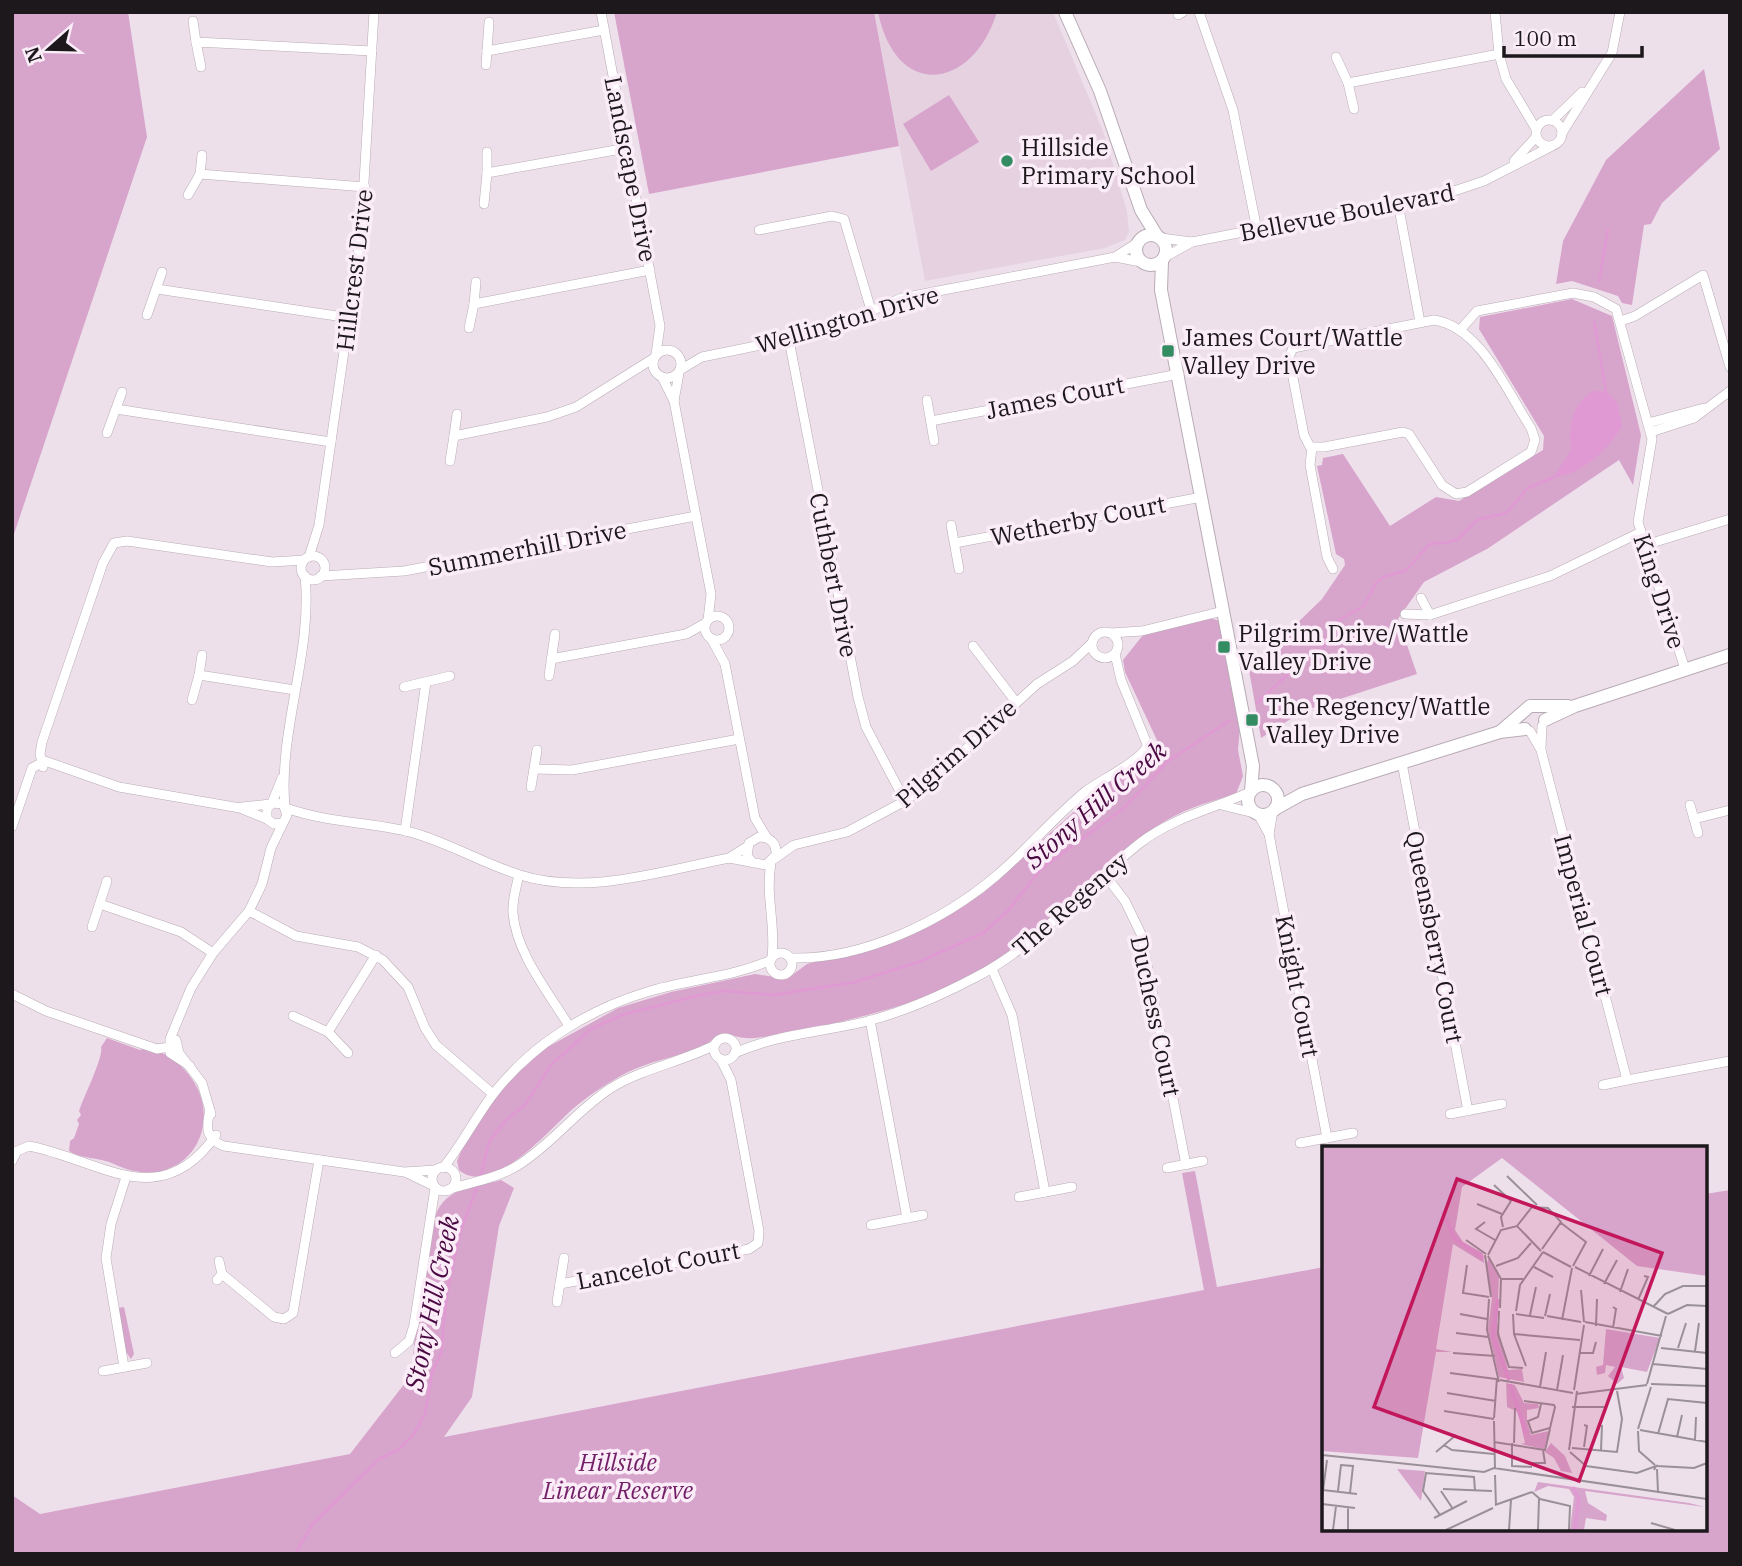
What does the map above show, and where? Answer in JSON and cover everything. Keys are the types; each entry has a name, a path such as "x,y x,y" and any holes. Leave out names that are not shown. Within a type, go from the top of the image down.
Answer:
{"street":[{"name":"Hillcrest Drive","path":"303,574 319,525 350,318 365,187 374,12"},
{"name":"Landscape Drive","path":"601,12 660,326 655,356"},
{"path":"1065,12 1107,110 1141,210 1166,247 1161,290 1253,766 1249,805 1256,813"},
{"path":"1199,12 1233,110 1256,230"},
{"path":"1495,12 1499,54 1506,79 1541,144 1552,146 1559,141 1600,74 1616,41 1620,12"},
{"path":"193,21 201,68"},
{"path":"486,65 489,22"},
{"path":"487,51 604,30"},
{"path":"196,42 372,51"},
{"path":"1348,83 1499,54"},
{"path":"1336,57 1348,83 1354,109"},
{"path":"1536,133 1600,74"},
{"path":"1521,104 1560,125 1562,133"},
{"name":"Bellevue Boulevard","path":"1499,174 1522,155 1536,133"},
{"name":"Bellevue Boulevard","path":"1159,237 1192,242 1457,190 1499,174 1552,146"},
{"path":"486,173 627,148"},
{"path":"484,204 487,152"},
{"path":"188,195 200,174 202,155"},
{"path":"200,174 365,187"},
{"path":"1398,203 1420,322"},
{"path":"1141,210 1136,251 1161,290"},
{"path":"760,230 832,216 844,219 849,226 860,282 871,310"},
{"path":"1139,241 1148,235 1159,237"},
{"name":"Wellington Drive","path":"676,353 702,357 789,341 917,295 1115,257 1139,241"},
{"name":"Bellevue Boulevard","path":"1164,259 1192,242"},
{"name":"Wellington Drive","path":"1115,257 1142,263"},
{"path":"1142,263 1153,266 1164,259"},
{"path":"474,304 650,270"},
{"path":"147,315 162,272"},
{"path":"1461,329 1478,311 1573,293 1612,304 1621,321 1635,316 1703,275 1730,367"},
{"path":"470,328 476,282"},
{"path":"158,289 350,318"},
{"path":"1312,447 1403,432 1409,434 1446,490 1461,495 1531,452 1535,440 1531,428 1476,342 1461,329 1444,321 1420,322 1293,348 1289,357 1304,435 1312,447 1310,465 1327,556 1333,569"},
{"name":"King Drive","path":"1621,321 1652,446 1638,515 1641,532 1685,669"},
{"name":"Landscape Drive","path":"660,326 676,353"},
{"name":"Cuthbert Drive","path":"789,341 858,697 870,737 905,801"},
{"path":"454,436 547,417 576,407 634,373 663,350 676,353 680,371 674,401"},
{"path":"655,356 654,368 674,401 711,594 730,628 725,664 755,818 775,847 767,884"},
{"name":"Wellington Drive","path":"680,371 702,357"},
{"path":"634,373 671,378 680,371"},
{"name":"James Court","path":"931,421 1179,374"},
{"path":"1649,428 1694,418 1730,391"},
{"path":"107,433 122,392"},
{"path":"927,400 934,441"},
{"path":"116,409 331,442"},
{"path":"450,461 457,414"},
{"name":"Wetherby Court","path":"955,543 1202,497"},
{"name":"Summerhill Drive","path":"272,562 303,574 320,577 404,571 696,516"},
{"path":"1645,545 1730,519"},
{"name":"Wetherby Court","path":"951,524 959,569"},
{"name":"Hillcrest Drive","path":"319,525 322,561 320,577"},
{"path":"1405,614 1430,615 1550,576 1641,532"},
{"path":"12,827 26,791 43,763 46,733 103,563 114,543 127,541 272,562"},
{"name":"Summerhill Drive","path":"272,562 307,558 357,573"},
{"path":"303,574 307,610"},
{"path":"171,1046 191,988 213,953 249,911 262,884 271,848 282,822 286,807 283,776 307,610 320,577"},
{"path":"711,594 707,622 709,637 725,664"},
{"path":"1421,598 1430,615"},
{"path":"1121,680 1100,657 1092,643 1098,634 1142,631 1223,611"},
{"path":"686,634 713,616 723,617"},
{"path":"1100,657 1117,650 1142,631"},
{"path":"748,970 786,975 810,958 897,935 961,901 995,877 1086,791 1143,755 1147,744 1121,680 1117,638 1110,633"},
{"path":"549,676 555,634"},
{"path":"551,659 686,634 721,640 727,635"},
{"name":"Pilgrim Drive","path":"772,861 794,845 847,832 905,801 941,772 1037,684 1073,661 1092,643"},
{"path":"973,646 1016,702"},
{"path":"192,700 202,655"},
{"path":"1219,805 1256,813 1274,810 1302,794 1500,732 1535,727 1575,706 1730,655"},
{"name":"Pilgrim Drive","path":"1073,661 1100,657"},
{"path":"199,675 295,690"},
{"path":"404,687 450,676"},
{"path":"405,831 426,682"},
{"path":"1500,732 1530,706 1575,706"},
{"path":"1535,727 1543,712 1537,707"},
{"path":"1521,713 1520,722 1535,727"},
{"name":"Imperial Court","path":"1535,727 1627,1080"},
{"path":"535,769 572,770 739,739"},
{"path":"531,787 537,750"},
{"path":"43,763 135,791 240,808 282,822 309,817"},
{"name":"Queensberry Court","path":"1402,763 1468,1111"},
{"path":"1253,766 1277,800 1274,810"},
{"path":"271,848 267,809 283,776"},
{"path":"1251,791 1259,786 1302,794"},
{"name":"The Regency","path":"719,1058 734,1055 758,1043 870,1020 912,1007 992,969 1038,936 1105,875 1165,826 1195,811 1219,805 1251,791"},
{"path":"240,808 271,804 309,817 405,831 452,845 519,875 544,881 593,883 729,858 755,864 772,861"},
{"path":"1690,805 1698,833"},
{"name":"Knight Court","path":"1269,834 1274,810"},
{"path":"1694,819 1730,810"},
{"name":"Knight Court","path":"1256,813 1269,834 1327,1138"},
{"path":"755,818 747,856 767,884 775,932 771,959 771,968 775,974"},
{"path":"729,858 759,837 769,839"},
{"name":"Pilgrim Drive","path":"769,839 794,845"},
{"path":"519,875 512,912 518,936 569,1026"},
{"name":"Duchess Court","path":"1105,875 1125,901 1141,934 1186,1165"},
{"path":"92,926 107,881"},
{"path":"100,904 181,932 213,953"},
{"path":"249,911 296,936 348,944 376,955 402,979 436,1045 493,1094"},
{"path":"775,932 790,956 791,970"},
{"path":"395,1353 404,1347 411,1335 435,1208 432,1176 459,1146 493,1094 521,1064 569,1026 597,1011 649,991 748,970 781,952 810,958"},
{"path":"328,1032 376,955"},
{"path":"992,969 1012,1015 1045,1192"},
{"path":"12,994 38,1008 157,1049 171,1046"},
{"path":"293,1016 328,1032 348,1053"},
{"path":"870,1020 907,1218"},
{"path":"404,1172 435,1187 448,1190 502,1174 536,1153 575,1115 612,1088 646,1069 695,1055 720,1040 731,1040 734,1055"},
{"name":"The Regency","path":"731,1040 758,1043"},
{"name":"Lancelot Court","path":"560,1284 749,1249 758,1242 759,1231 730,1080 715,1045"},
{"path":"12,1161 17,1151 29,1146 126,1177 153,1179 167,1175 196,1155 212,1138 210,1110 202,1083 171,1046"},
{"path":"1603,1085 1730,1060 1729,1051"},
{"path":"695,1055 719,1058"},
{"name":"Lancelot Court","path":"730,1080 734,1055"},
{"path":"1450,1114 1502,1104"},
{"path":"1300,1143 1353,1133"},
{"path":"212,1138 237,1147 404,1172 439,1169 475,1181"},
{"path":"435,1208 455,1181 459,1146"},
{"path":"219,1261 220,1277 274,1317 284,1319 293,1313 319,1160"},
{"path":"1167,1168 1203,1161"},
{"path":"124,1367 106,1258 111,1224 126,1177"},
{"path":"1019,1196 1072,1187"},
{"path":"871,1225 923,1215"},
{"name":"Lancelot Court","path":"557,1302 564,1258"},
{"path":"103,1371 147,1363"}],"shaded area":[{"name":"Hillside Primary School","path":"874,12 1053,12 1103,131 1127,211 1129,232 1125,240 1105,248 925,281"},
{"path":"1593,391 1606,391 1617,402 1622,426 1610,444 1585,466 1554,477 1571,450 1570,432 1576,409"}],"green space":[{"path":"12,12 128,12 147,137 12,540"},
{"path":"614,12 874,12 899,146 649,194"},
{"path":"878,12 997,12 986,38 971,57 954,70 935,75 917,72 901,61 887,41"},
{"path":"1704,69 1720,149 1662,203 1651,224 1644,225 1632,305 1622,303 1618,296 1572,281 1556,284 1563,241 1606,160"},
{"path":"949,95 979,142 931,171 903,124"},
{"path":"1572,299 1612,316 1641,435 1633,485 1619,460 1487,549 1424,582 1398,619 1417,674 1303,711 1261,738 1249,670 1322,599 1345,565 1344,559 1336,554 1317,466 1322,465 1323,458 1343,454 1390,526 1436,497 1459,501 1543,450 1544,436 1479,329 1480,317"},
{"path":"1208,618 1217,620 1224,628 1241,716 1238,750 1243,776 1236,794 1184,811 1141,837 1001,959 950,987 901,1005 824,1025 759,1038 720,1035 701,1048 637,1068 607,1084 575,1107 537,1143 505,1168 488,1175 473,1176 459,1170 457,1161 465,1142 490,1104 512,1078 546,1048 618,1008 671,992 755,974 787,979 807,964 874,947 959,908 983,893 1106,783 1163,753 1125,672 1123,660 1143,635"},
{"path":"107,1038 140,1050 155,1050 170,1057 191,1078 202,1100 204,1123 197,1144 184,1160 165,1170 141,1172 69,1151 70,1141 74,1138 79,1124 79,1111 97,1067 101,1047"},
{"name":"Hillside Linear Reserve","path":"1195,1171 1217,1287 1322,1267 1322,1531 1707,1531 1707,1194 1730,1190 1730,1554 12,1554 12,1495 40,1514 350,1454 412,1374 414,1344 435,1217 446,1199 462,1190 501,1180 514,1188 499,1226 472,1397 444,1437 1204,1290 1182,1173"},
{"path":"124,1307 134,1354 131,1359 126,1352 118,1308"}],"waterway":[{"name":"Stony Hill Creek","path":"1599,281 1608,230"},
{"name":"Stony Hill Creek","path":"1594,322 1606,391"},
{"name":"Stony Hill Creek","path":"1257,703 1304,659 1322,649 1336,622 1364,606 1376,583 1383,577 1405,571 1430,544 1458,539 1477,520 1506,513 1528,488 1554,477"},
{"name":"Stony Hill Creek","path":"480,1179 489,1142 506,1120 525,1105 551,1065 591,1029 622,1015 700,995 725,991 773,995 855,982 921,961 983,933 1007,912 1041,869 1125,807 1168,761 1229,721"},
{"name":"Stony Hill Creek","path":"295,1554 312,1525 379,1459 398,1450 414,1434 425,1414 432,1373 441,1353 447,1292 460,1232 478,1185"}],"place":[{"name":"Hillside Primary School","path":"1007,161"},
{"name":"James Court/Wattle Valley Drive","path":"1168,351"},
{"name":"Pilgrim Drive/Wattle Valley Drive","path":"1224,647"},
{"name":"The Regency/Wattle Valley Drive","path":"1252,720"}]}
